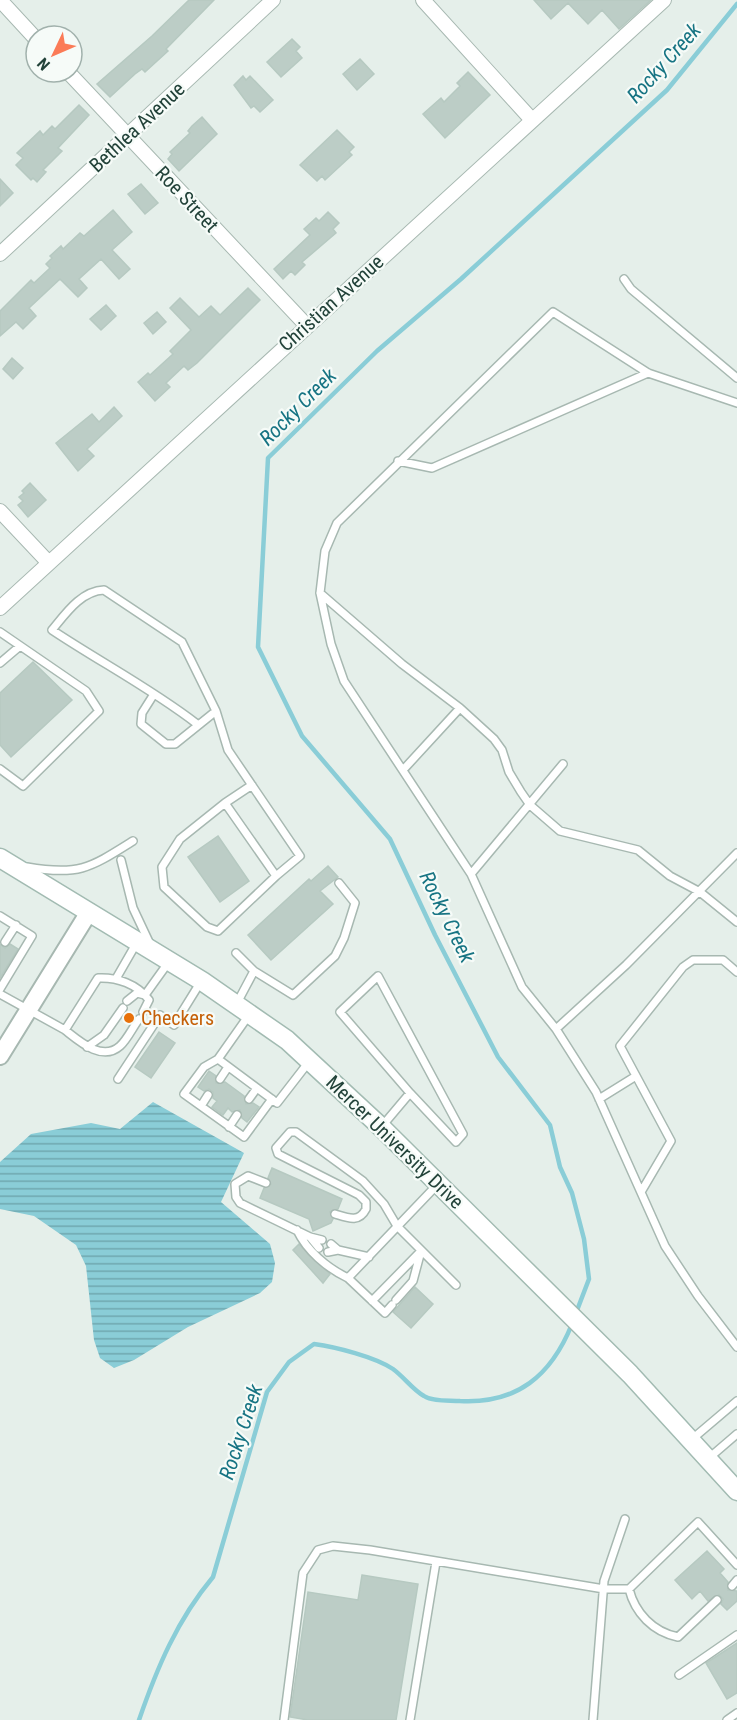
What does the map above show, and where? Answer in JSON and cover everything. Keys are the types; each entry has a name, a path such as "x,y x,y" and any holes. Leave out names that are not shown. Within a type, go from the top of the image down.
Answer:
{"main road":[{"name":"Mercer University Drive","path":"4,861 202,981 243,1008 310,1060 381,1127 630,1374 737,1491"}],"street":[{"path":"0,0 24,26"},
{"name":"Bethlea Avenue","path":"0,254 273,0"},
{"path":"423,0 532,120"},
{"name":"Christian Avenue","path":"0,608 664,0"},
{"name":"Roe Street","path":"79,84 307,326"},
{"path":"0,511 48,562"},
{"path":"0,1056 89,912"}],"lane":[{"path":"624,279 631,289 737,378"},
{"path":"737,403 648,373 552,312 337,523 325,551 320,593 331,644 344,681 471,874 522,987 556,1029 599,1099 665,1246 698,1296 737,1347"},
{"path":"398,461 432,468 648,373"},
{"path":"197,724 52,630 66,612 87,594 104,590 182,642 216,711 228,750 252,785 300,856 218,931 207,927 164,887 162,867 180,839 225,803 252,785"},
{"path":"320,593 402,664 460,708 502,750 509,772 530,805 560,831 638,850 670,876 700,892 737,922"},
{"path":"0,632 86,691 99,711 23,786 0,769"},
{"path":"0,663 20,646"},
{"path":"154,694 142,713 141,724 166,744 175,744 216,711"},
{"path":"403,770 460,708"},
{"path":"471,874 563,764"},
{"path":"225,803 276,876"},
{"path":"4,861 40,869 90,868 133,841"},
{"path":"556,1029 626,965 737,853"},
{"path":"121,860 133,908 142,931 163,957 145,995"},
{"path":"236,953 254,971 293,995 335,956 344,938 355,903 339,883"},
{"path":"0,916 32,936 0,989"},
{"path":"5,942 16,925"},
{"path":"117,977 137,941"},
{"path":"641,1192 671,1141 620,1046 683,967 693,960 710,958 723,960 737,972"},
{"path":"254,971 243,1008 218,1059 204,1066 184,1094 244,1137 272,1099"},
{"path":"378,976 463,1134 456,1142 410,1093 340,1012 378,976"},
{"path":"0,994 28,1011 47,1018 87,1047 108,1052 120,1047 148,1000 145,995 117,977 98,978 65,1030"},
{"path":"118,1078 160,1015 174,1025 202,981"},
{"path":"87,1047 104,1035 125,1005 137,993 145,995"},
{"path":"218,1059 277,1102 310,1060"},
{"path":"220,1078 228,1067"},
{"path":"599,1099 636,1076"},
{"path":"249,1099 257,1088"},
{"path":"381,1127 410,1093"},
{"path":"201,1106 208,1095"},
{"path":"229,1126 237,1115"},
{"path":"336,1214 353,1220 366,1209 366,1202 359,1195 278,1155 276,1148 290,1132 296,1132 363,1181 384,1204 397,1226 456,1285"},
{"path":"266,1183 248,1176 235,1184 236,1197 240,1203 310,1237 322,1240"},
{"path":"348,1278 438,1183"},
{"path":"297,1230 303,1242 332,1270 348,1278 385,1313 413,1281 421,1251"},
{"path":"310,1237 319,1248"},
{"path":"331,1244 338,1250"},
{"path":"328,1252 338,1250 369,1257"},
{"path":"372,1301 421,1251"},
{"path":"691,1440 737,1401"},
{"path":"709,1458 737,1434"},
{"path":"593,1720 604,1581 625,1519"},
{"path":"284,1720 303,1573 318,1550 342,1546 604,1589 629,1589 698,1522 737,1565"},
{"path":"410,1720 436,1562"},
{"path":"629,1589 633,1603 660,1633 678,1637 717,1600"},
{"path":"679,1675 737,1635"},
{"path":"727,1720 737,1713"}],"water":[{"path":"153,1102 244,1153 221,1202 270,1244 275,1263 272,1282 260,1293 188,1327 134,1360 114,1368 100,1358 94,1340 86,1266 76,1245 34,1216 0,1209 0,1162 31,1134 91,1123 120,1129"}],"building":[{"path":"189,0 214,0 166,49 168,51 145,72 142,69 135,74 110,97 97,84"},
{"path":"534,0 651,0 619,29 602,10 588,24 568,3 551,19"},
{"path":"292,39 300,47 296,51 302,58 281,77 267,62"},
{"path":"360,59 374,74 357,90 343,74"},
{"path":"468,72 490,95 445,138 423,114 441,98 444,102 460,86 457,83"},
{"path":"243,76 246,80 250,76 273,100 260,112 254,106 251,108 234,85"},
{"path":"79,105 89,115 58,148 62,151 43,170 46,172 37,182 33,178 31,180 16,165 23,158 17,153 40,131 43,135 52,126 55,129"},
{"path":"202,117 217,134 179,171 168,159 172,154 170,152 190,133 188,131"},
{"path":"337,130 354,147 349,152 352,155 325,180 322,176 317,181 300,165"},
{"path":"0,179 13,193 0,206"},
{"path":"141,184 158,203 145,214 128,194"},
{"path":"113,210 132,232 112,250 130,269 119,279 101,259 79,279 87,288 78,297 60,279 29,308 36,316 23,329 16,322 0,336 0,311 31,280 34,283 50,268 46,264 52,258 50,256 61,246 63,249 80,233 84,236"},
{"path":"328,212 339,223 333,229 336,233 302,262 305,265 295,275 291,271 283,279 274,269 310,235 304,229 316,218 319,221"},
{"path":"248,288 260,300 197,363 188,370 184,366 166,383 170,387 155,401 138,382 148,373 150,375 173,354 170,351 191,330 170,308 180,298 199,317 211,306 220,315"},
{"path":"106,305 116,316 101,330 90,319"},
{"path":"157,312 166,322 153,334 144,323"},
{"path":"12,358 23,368 13,379 3,369"},
{"path":"114,407 122,416 87,449 94,456 78,471 56,443 92,414 99,422"},
{"path":"30,483 46,500 28,517 18,505 23,501 19,497 24,493 22,491"},
{"path":"33,662 72,700 11,757 0,745 0,693"},
{"path":"218,836 249,881 220,902 188,857"},
{"path":"328,866 338,877 320,891 333,904 271,960 248,935 309,879 311,881"},
{"path":"0,944 5,948 10,944 18,949 0,978"},
{"path":"159,1032 175,1043 151,1078 135,1067"},
{"path":"209,1071 216,1076 216,1083 225,1082 244,1096 246,1104 253,1103 259,1107 247,1122 242,1118 240,1110 232,1112 228,1108 223,1115 212,1107 217,1101 213,1098 213,1092 209,1089 204,1091 198,1087"},
{"path":"272,1168 342,1199 338,1209 330,1212 333,1219 331,1223 313,1231 309,1219 260,1198 264,1188 271,1184 268,1178"},
{"path":"299,1244 330,1274 323,1283 293,1250"},
{"path":"415,1287 433,1304 411,1328 393,1312"},
{"path":"707,1551 724,1569 720,1573 728,1582 728,1590 737,1591 737,1601 727,1610 721,1604 723,1599 719,1595 708,1601 700,1591 692,1599 675,1580"},
{"path":"362,1575 418,1584 396,1720 308,1720 290,1717 308,1592 358,1600"},
{"path":"737,1643 737,1693 727,1699 706,1663"}],"waterway":[{"name":"Rocky Creek","path":"576,1313 589,1279 584,1239 572,1193 560,1167 550,1125 498,1057 435,935 390,839 302,736 258,647 268,458 377,351 461,279 667,90 737,4"},
{"name":"Rocky Creek","path":"139,1720 169,1645 189,1610 213,1577 267,1392 289,1362 314,1344 333,1347 366,1357 393,1369 428,1398 480,1401 499,1398 530,1383 554,1358 572,1324"}],"place":[{"name":"Checkers","path":"129,1018"}]}
